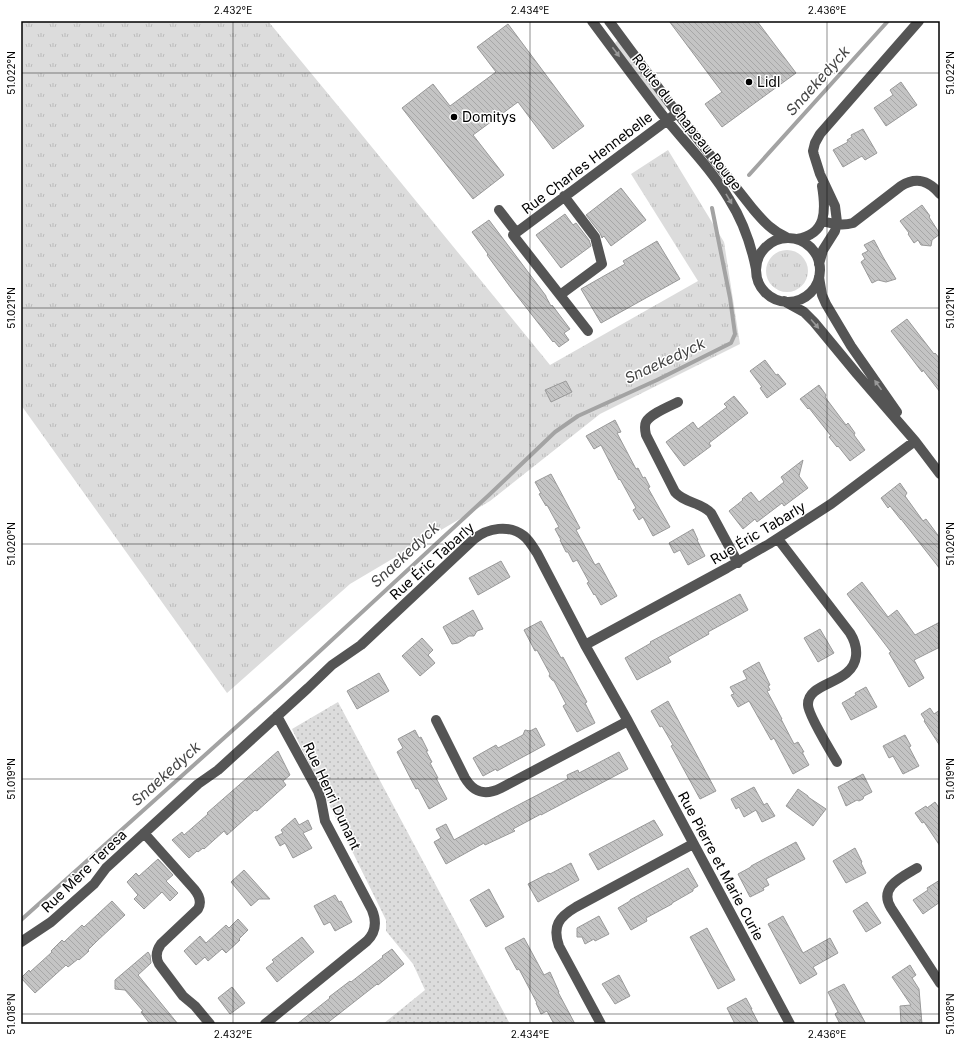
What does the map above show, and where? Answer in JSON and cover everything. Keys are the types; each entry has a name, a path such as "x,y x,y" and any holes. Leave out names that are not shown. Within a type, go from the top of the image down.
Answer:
{"street":[{"name":"Route du Chapeau Rouge","path":"592,21 728,197 749,240 756,269"},
{"name":"Route du Chapeau Rouge","path":"608,21 677,113 763,221 773,230 793,239"},
{"path":"915,441 843,334 824,300 820,286 819,264 823,250 837,225 835,206 820,174 813,151 816,140 820,134 919,21"},
{"name":"Rue Charles Hennebelle","path":"515,233 677,113"},
{"path":"820,174 825,205 820,227 813,234 803,238 776,240 770,243 763,249 758,257 756,269 757,278 763,290 772,298 784,301 798,308 809,317 915,441 940,474"},
{"path":"822,221 837,225 848,224 857,220 901,186 909,182 925,182 932,186 940,194"},
{"path":"560,295 602,264 595,237 564,196"},
{"path":"499,210 560,295 588,331"},
{"path":"793,239 803,242 810,248 816,255 819,264"},
{"path":"784,301 796,300 805,296 814,288 819,276"},
{"path":"678,402 647,421 644,427 646,435 675,492 680,497 711,512 738,563"},
{"name":"Rue Éric Tabarly","path":"585,645 738,563 778,539 835,502 915,441"},
{"name":"Rue Éric Tabarly","path":"308,688 332,665 361,645 474,539 492,530 504,529 513,530 522,534 530,542 585,645 628,721"},
{"path":"778,539 850,633 855,642 857,650 853,668 843,676 814,691 808,701 809,711 837,762"},
{"name":"Rue Mère Teresa","path":"21,942 51,922 94,884 106,868 144,833 201,781 218,770 308,688"},
{"name":"Rue Henri Dunant","path":"265,1024 367,941 372,935 376,923 372,910 325,821 318,791 278,716"},
{"path":"436,720 471,786 478,791 487,793 501,788 628,721"},
{"name":"Rue Pierre et Marie Curie","path":"628,721 790,1024"},
{"path":"144,833 200,897 198,910 161,944 157,949 156,959 183,996 195,1006 210,1024"},
{"path":"601,1024 559,946 556,935 557,924 560,919 570,910 693,844"},
{"path":"917,868 897,880 891,886 887,901 890,908 940,982"}],"green space":[{"path":"21,21 268,21 550,365 698,281 631,174 668,150 724,242 740,344 600,414 490,501 350,584 227,693 21,405"},
{"path":"618,40 663,101 666,108 665,110 619,50 615,43"},
{"path":"783,250 791,250 799,253 805,259 808,271 805,283 799,289 791,292 783,292 775,289 769,283 766,275 766,267 769,259 775,253"},
{"path":"338,702 510,1024 383,1024 425,990 413,964 386,931 386,920 292,729"}],"building":[{"name":"Lidl","path":"669,21 757,21 796,73 722,127 705,104 722,92"},
{"name":"Domitys","path":"508,24 584,126 553,149 518,102 473,135 504,175 473,199 402,108 433,84 450,106 496,72 477,47"},
{"path":"901,82 917,105 886,126 874,108 893,95 890,90"},
{"path":"863,129 877,153 865,160 862,156 843,167 833,150 848,142 847,140 852,137 851,135"},
{"path":"621,188 646,220 611,246 604,236 602,238 600,233 586,215"},
{"path":"922,205 940,234 932,240 931,246 921,245 918,240 914,243 900,221"},
{"path":"565,214 573,225 576,223 589,240 591,246 561,268 536,235"},
{"path":"489,220 546,296 551,306 552,305 570,329 564,333 569,340 559,347 554,341 553,342 511,288 472,232"},
{"path":"874,240 896,279 886,282 878,280 872,283 861,262 865,259 862,254 868,251 864,245"},
{"path":"657,241 680,279 601,323 581,289 625,264 623,261"},
{"path":"907,319 934,354 935,353 940,359 940,392 923,370 922,372 891,331"},
{"path":"765,360 776,375 778,374 786,384 767,398 760,388 762,387 750,371"},
{"path":"566,381 572,392 551,402 545,390"},
{"path":"819,385 826,395 825,397 846,425 848,423 855,433 854,435 865,450 850,461 829,437 831,436 809,408 808,409 800,399"},
{"path":"734,396 748,413 709,443 711,446 684,466 666,442 693,422 698,429 727,407 724,404"},
{"path":"615,420 621,432 617,433 636,469 638,468 643,478 645,477 650,487 648,488 670,527 653,536 643,517 639,520 633,510 636,508 620,479 619,480 601,445 594,449 586,436"},
{"path":"803,460 799,476 808,488 784,506 782,503 757,522 755,519 743,529 729,511 751,492 759,502 784,482 781,477"},
{"path":"551,474 580,528 576,530 595,565 599,563 617,596 601,605 587,583 589,582 577,560 573,562 568,552 566,552 555,529 559,527 539,494 541,493 535,482"},
{"path":"900,483 907,493 905,496 923,521 926,519 940,538 940,569 901,519 890,506 888,508 881,498"},
{"path":"693,529 705,556 688,565 680,550 674,553 669,543"},
{"path":"501,561 510,577 478,595 469,578"},
{"path":"862,582 888,617 897,610 915,635 940,622 940,647 914,660 924,678 909,687 889,653 891,652 847,594"},
{"path":"740,594 748,610 708,632 709,634 668,657 671,662 637,680 625,658 651,643 650,642"},
{"path":"473,610 483,629 477,631 474,636 469,636 458,643 452,644 443,627"},
{"path":"541,621 561,658 563,657 587,702 585,703 595,723 577,732 563,706 566,704 554,681 549,676 550,674 537,650 535,651 524,630"},
{"path":"820,629 834,653 818,662 804,638"},
{"path":"422,638 433,650 428,655 435,663 420,676 402,656"},
{"path":"759,662 770,685 768,686 770,690 767,691 794,744 798,742 809,765 793,774 774,738 771,740 749,701 738,707 731,695 734,694 730,687 747,679 743,671"},
{"path":"379,673 389,691 357,709 347,691"},
{"path":"866,687 877,707 851,720 842,703"},
{"path":"668,701 716,791 700,799 671,746 673,745 651,711"},
{"path":"930,708 934,714 940,710 940,746 921,714"},
{"path":"536,728 545,745 497,771 496,769 483,776 473,758 496,745 498,748 523,735 525,730 530,731"},
{"path":"415,730 419,738 421,737 428,751 426,751 432,762 430,763 447,799 429,809 418,788 416,789 397,752 403,748 398,739"},
{"path":"905,735 911,746 909,747 919,766 903,774 893,756 889,758 883,746"},
{"path":"278,751 290,775 283,781 286,785 227,835 224,831 204,849 203,848 198,852 197,851 189,858 172,840 182,832 184,835"},
{"path":"619,752 628,769 513,829 515,831 485,845 484,843 446,864 434,842 441,838 436,829 446,824 454,840 568,779 567,775 578,770 579,773"},
{"path":"863,774 872,792 864,796 863,799 859,801 857,800 846,806 838,787"},
{"path":"754,787 764,805 767,803 775,816 762,822 756,810 744,817 739,807 736,809 731,799"},
{"path":"798,789 826,809 813,826 786,806"},
{"path":"935,802 940,809 940,846 924,822 922,823 915,813 926,806 927,808"},
{"path":"295,818 299,825 308,820 312,829 303,833 312,848 293,858 285,843 280,846 275,837 283,833 281,830"},
{"path":"654,820 663,835 598,870 589,854"},
{"path":"796,842 805,859 766,879 769,885 763,888 764,890 750,897 738,874"},
{"path":"855,848 866,873 846,883 833,861"},
{"path":"158,859 173,875 166,881 178,893 170,901 162,892 144,909 134,899 138,895 127,882 136,873 139,876"},
{"path":"571,863 579,880 538,902 528,884"},
{"path":"688,868 698,886 693,889 693,891 672,904 646,918 647,921 631,930 618,908"},
{"path":"244,870 270,899 259,899 251,906 231,882"},
{"path":"940,880 940,902 923,914 913,900 928,890 927,888"},
{"path":"489,889 504,917 486,927 470,900"},
{"path":"335,895 339,902 341,901 352,922 335,931 330,922 324,925 314,906"},
{"path":"112,901 125,915 79,960 78,959 68,967 66,965 35,993 21,978 52,952 51,951 62,940 64,942 82,925 84,927"},
{"path":"867,902 881,923 866,932 853,911"},
{"path":"599,916 609,934 585,944 582,937 577,937 577,928"},
{"path":"783,916 803,953 830,938 838,953 813,967 817,974 800,984 768,924"},
{"path":"238,919 248,930 226,953 222,949 208,961 205,957 196,965 184,951 200,936 206,943 226,925 229,928"},
{"path":"707,928 735,980 718,989 690,937"},
{"path":"302,937 314,952 277,982 266,968 274,962 272,960"},
{"path":"524,938 544,975 550,972 558,992 575,1024 554,1024 547,1011 541,1014 537,1003 519,969 517,970 505,948"},
{"path":"392,949 404,964 378,985 377,984 326,1024 297,1024 330,998 329,997 350,981 351,982"},
{"path":"148,952 151,963 138,975 178,1024 150,1024 141,1012 143,1011 125,990 115,989 115,980"},
{"path":"910,965 916,975 912,978 919,989 922,1024 920,1019 920,1024 901,1024 900,1006 911,1005 892,977"},
{"path":"619,975 630,996 615,1004 602,984"},
{"path":"844,984 866,1024 840,1024 835,1014 838,1012 828,992"},
{"path":"232,987 245,1003 230,1014 218,998"},
{"path":"746,998 759,1024 735,1024 727,1008"}],"waterway":[{"name":"Snaekedyck","path":"749,175 888,21"},
{"name":"Snaekedyck","path":"21,920 282,686 555,432 578,416 657,380 731,343 735,334 730,298 712,208"}],"place":[{"name":"Lidl","path":"749,82"},
{"name":"Domitys","path":"454,117"}]}
